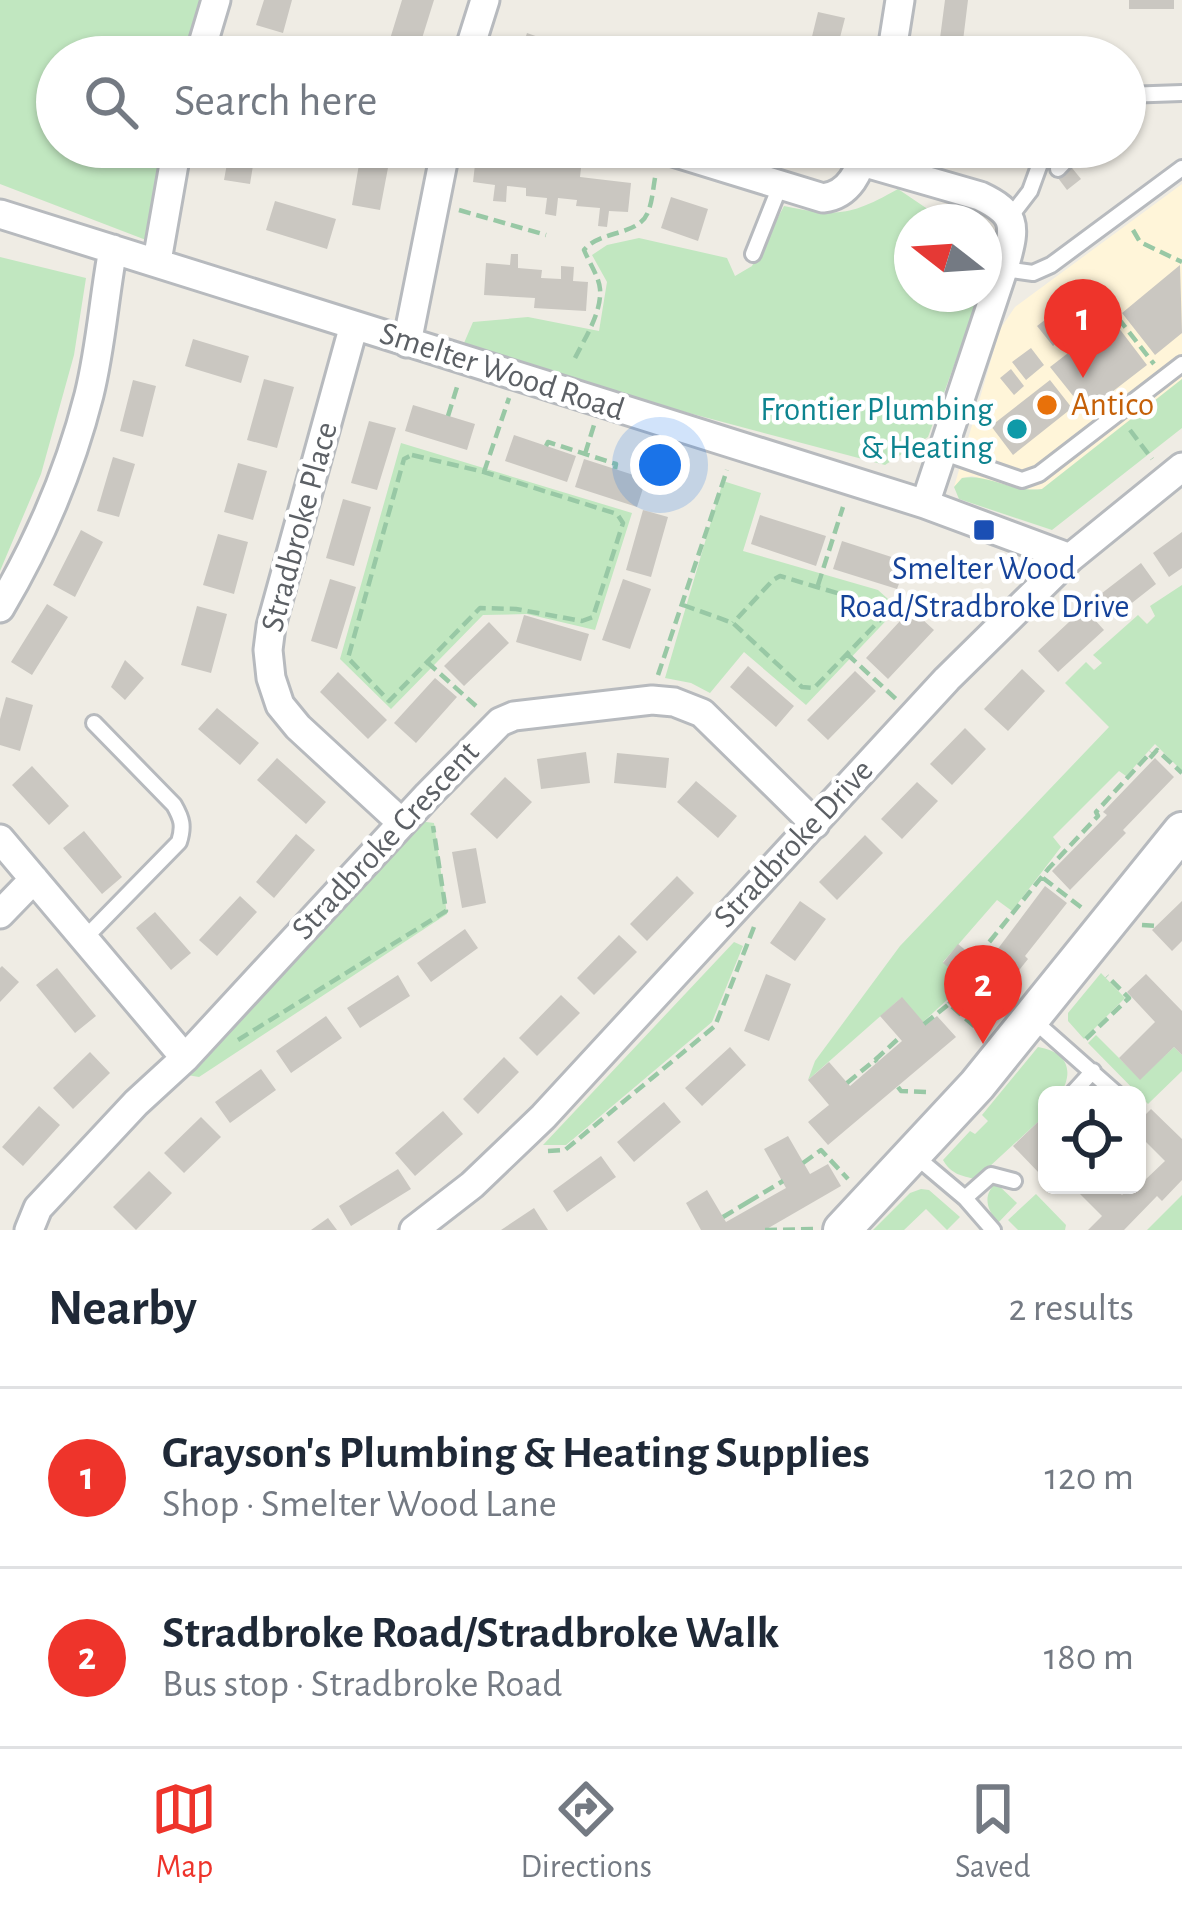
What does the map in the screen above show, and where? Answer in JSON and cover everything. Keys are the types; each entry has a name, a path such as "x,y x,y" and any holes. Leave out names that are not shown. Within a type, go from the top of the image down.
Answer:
{"street":[{"path":"205,36 216,0"},
{"path":"474,36 485,0"},
{"path":"894,36 900,0"},
{"path":"157,261 173,168"},
{"path":"407,343 442,168"},
{"path":"711,168 823,198 847,190 857,168"},
{"path":"903,168 998,205 1010,217 1013,231 1002,263"},
{"name":"Smelter Wood Road","path":"0,214 926,504 1070,559"},
{"path":"0,608 26,564 66,469 89,394 113,249"},
{"path":"926,504 987,312"},
{"name":"Stradbroke Place","path":"354,325 268,650 271,678 289,716 402,823"},
{"name":"Stradbroke Drive","path":"414,1230 472,1185 543,1117 946,679 1168,465"},
{"name":"Stradbroke Crescent","path":"29,1230 38,1208 500,722 514,716 652,700 674,702 702,713 815,824"},
{"path":"842,1230 1032,1019 1182,831"},
{"path":"0,839 185,1058"},
{"path":"0,914 34,879"}],"lane":[{"path":"1146,94 1182,93"},
{"path":"1010,217 1030,191 1038,168"},
{"path":"1002,263 1033,272 1051,265 1182,168"},
{"path":"753,254 780,186"},
{"path":"944,453 1022,480 1040,474 1182,364"},
{"path":"84,939 179,842 183,830 174,805 94,723"},
{"path":"1032,1019 1109,1086"},
{"path":"1079,1086 1093,1071"},
{"path":"914,1155 965,1198 993,1230"},
{"path":"965,1198 991,1175 1013,1181"}],"path":[{"path":"575,358 590,327 600,286 584,250 593,239 640,225 648,213 656,168"},
{"path":"455,209 546,235"},
{"path":"1121,214 1140,242 1182,262"},
{"path":"1118,318 1154,364"},
{"path":"484,472 513,385"},
{"path":"448,416 456,390"},
{"path":"1123,421 1168,465"},
{"path":"585,454 592,431"},
{"path":"546,446 548,442 616,464 615,470"},
{"path":"412,455 484,472 617,514 622,523 593,617 582,621 480,608 427,662 389,701 348,658 404,459 412,455"},
{"path":"656,681 727,470"},
{"path":"818,585 843,507"},
{"path":"683,605 734,623 802,687 814,688 879,621 867,602 780,576 734,623"},
{"path":"848,654 887,691"},
{"path":"427,662 481,710"},
{"path":"978,956 1048,868 1098,816 1096,812 1151,755 1157,750 1182,773"},
{"path":"233,1043 446,911 432,821"},
{"path":"1043,878 1090,914"},
{"path":"548,1151 566,1150 716,1026 754,926"},
{"path":"1082,1043 1129,998 1099,967"},
{"path":"924,1024 967,982"},
{"path":"949,1004 991,1041"},
{"path":"847,1083 898,1038"},
{"path":"898,1087 901,1091 944,1092"},
{"path":"803,1163 821,1150 856,1187"},
{"path":"723,1216 749,1205 782,1181"},
{"path":"765,1230 814,1229"}],"shaded area":[{"path":"1182,184 1182,379 1042,489 1018,490 972,476 954,487 1000,329 1015,307"}],"green space":[{"path":"0,0 204,0 194,36 36,36 36,168 162,168 146,240 0,184"},
{"path":"898,189 920,204 894,204 894,312 973,312 928,437 885,465 670,408 464,343 473,322 528,317 599,331 607,282 592,255 607,245 639,238 727,258 735,276 752,266 784,206 843,212"},
{"path":"0,257 86,278 74,355 41,474 0,571"},
{"path":"1182,379 1182,428 1052,530 959,499 954,487 962,478 1042,489"},
{"path":"401,443 632,513 595,630 527,614 483,615 391,709 340,659"},
{"path":"723,481 761,493 743,551 878,590 898,608 806,705 744,652 710,693 665,678"},
{"path":"1182,585 1182,771 1155,744 1126,776 1119,771 1053,837 1061,847 1012,911 997,900 943,962 971,985 955,1005 948,999 923,1022 901,998 808,1080 815,1061 900,946 1109,727 1065,683 1086,662 1094,670 1102,663 1093,655 1138,615 1147,624 1155,616 1150,606"},
{"path":"419,821 434,823 447,914 199,1077 181,1074"},
{"path":"734,942 743,946 712,1022 566,1145 543,1145"},
{"path":"1101,973 1125,998 1084,1039 1068,1021 1068,1013"},
{"path":"1096,1035 1140,1079 1174,1047 1182,1055 1182,1071 1148,1104 1146,1086 1130,1086 1088,1043"},
{"path":"1038,1047 1056,1053 1066,1064 1064,1086 1038,1086 1038,1122 976,1179 953,1171 943,1160 970,1131 975,1134 988,1121 982,1115"},
{"path":"996,1183 1017,1203 998,1223 988,1203"},
{"path":"929,1190 960,1217 947,1230 926,1209 904,1230 873,1230 910,1193"},
{"path":"1036,1194 1066,1225 1065,1230 1018,1230 1008,1220"},
{"path":"1182,1195 1182,1230 1147,1230"}],"building":[{"path":"264,0 292,0 283,33 256,25"},
{"path":"402,0 434,0 423,36 391,36"},
{"path":"945,0 968,0 964,36 940,36"},
{"path":"1129,0 1174,0 1174,9 1129,9"},
{"path":"818,12 845,18 840,36 812,36"},
{"path":"226,168 253,168 250,184 224,180"},
{"path":"358,168 388,168 380,210 352,205"},
{"path":"475,168 581,168 580,177 631,183 628,212 609,211 607,227 598,226 600,208 576,206 577,200 558,198 556,216 545,214 547,198 526,196 526,188 507,186 506,202 493,201 495,185 473,182"},
{"path":"1072,168 1081,179 1067,190 1055,174"},
{"path":"671,197 708,209 698,241 661,228"},
{"path":"275,201 336,219 327,249 266,230"},
{"path":"511,254 518,254 518,268 542,270 541,278 561,279 561,266 574,267 573,281 588,282 586,311 534,308 535,298 484,295 486,263 510,265"},
{"path":"1180,265 1182,333 1155,355 1122,313"},
{"path":"1066,297 1077,311 1068,318 1057,304"},
{"path":"1050,316 1065,336 1053,346 1037,326"},
{"path":"1112,319 1147,365 1086,412 1050,367"},
{"path":"193,339 249,356 241,383 185,366"},
{"path":"1031,348 1044,365 1026,380 1012,362"},
{"path":"1011,369 1024,386 1014,395 1000,378"},
{"path":"264,379 294,387 277,448 247,440"},
{"path":"133,380 156,386 143,437 120,431"},
{"path":"1050,380 1072,408 1013,455 991,426"},
{"path":"413,405 475,424 467,450 405,431"},
{"path":"369,421 396,428 377,490 351,483"},
{"path":"514,435 576,456 567,482 505,461"},
{"path":"113,457 135,464 119,517 97,511"},
{"path":"584,459 646,479 637,507 575,487"},
{"path":"238,463 267,471 253,520 224,512"},
{"path":"343,499 371,507 354,566 326,558"},
{"path":"643,510 668,517 651,577 626,570"},
{"path":"760,515 826,536 816,566 751,544"},
{"path":"81,530 103,542 75,597 53,585"},
{"path":"1182,532 1182,568 1169,577 1153,553"},
{"path":"218,534 248,542 234,594 203,585"},
{"path":"842,541 907,562 897,589 833,569"},
{"path":"1141,563 1156,584 1109,621 1093,600"},
{"path":"330,579 356,587 337,649 311,641"},
{"path":"623,579 651,589 630,649 602,640"},
{"path":"47,604 68,617 32,675 11,662"},
{"path":"197,606 227,614 211,673 181,665"},
{"path":"1084,608 1104,630 1058,672 1038,651"},
{"path":"911,609 934,630 888,679 866,658"},
{"path":"524,615 589,634 581,661 516,642"},
{"path":"489,622 509,643 464,686 444,666"},
{"path":"125,660 144,678 125,700 111,687"},
{"path":"748,666 794,706 776,727 730,687"},
{"path":"1022,669 1045,691 1008,731 984,709"},
{"path":"855,671 876,691 828,740 807,720"},
{"path":"338,672 387,720 368,739 320,692"},
{"path":"435,678 457,697 416,743 394,723"},
{"path":"6,697 33,705 20,751 0,745"},
{"path":"217,708 259,743 240,765 198,729"},
{"path":"965,728 986,749 952,785 930,764"},
{"path":"586,752 590,783 541,789 537,759"},
{"path":"617,753 669,758 666,788 614,783"},
{"path":"277,758 326,802 306,824 257,780"},
{"path":"1155,758 1174,777 1070,890 1052,871"},
{"path":"32,766 69,806 49,825 12,785"},
{"path":"505,777 532,802 497,839 470,814"},
{"path":"696,781 737,816 718,838 677,802"},
{"path":"917,782 938,801 902,839 881,819"},
{"path":"84,831 122,877 102,894 63,848"},
{"path":"296,834 315,850 274,898 256,882"},
{"path":"865,835 883,853 837,900 819,882"},
{"path":"476,848 486,903 462,908 452,852"},
{"path":"677,876 694,893 647,941 630,924"},
{"path":"1045,886 1067,903 977,1023 955,1005 971,985 943,963 958,944 985,966"},
{"path":"240,896 257,912 217,956 199,940"},
{"path":"800,901 826,919 795,961 770,943"},
{"path":"1182,901 1182,941 1172,951 1152,930"},
{"path":"155,912 191,953 171,970 136,928"},
{"path":"465,929 478,948 431,982 417,963"},
{"path":"619,935 637,952 594,995 577,978"},
{"path":"0,968 19,982 0,1002"},
{"path":"57,968 96,1016 75,1033 36,985"},
{"path":"766,974 791,984 769,1041 744,1031"},
{"path":"1146,974 1182,1011 1182,1055 1174,1047 1140,1080 1119,1058 1155,1022 1127,992"},
{"path":"398,975 410,996 360,1028 347,1008"},
{"path":"561,995 580,1013 537,1056 519,1038"},
{"path":"902,997 926,1025 937,1016 956,1037 828,1145 808,1122 829,1105 808,1080 829,1062 850,1086 902,1041 880,1016"},
{"path":"326,1016 342,1038 291,1073 276,1051"},
{"path":"730,1047 746,1065 702,1106 685,1088"},
{"path":"90,1052 110,1073 73,1109 53,1088"},
{"path":"504,1057 519,1072 478,1114 463,1099"},
{"path":"261,1069 276,1090 230,1123 215,1102"},
{"path":"664,1102 681,1122 634,1162 617,1142"},
{"path":"39,1106 60,1125 23,1166 2,1147"},
{"path":"1151,1109 1182,1139 1182,1180 1162,1201 1157,1196 1124,1230 1088,1230 1102,1216 1080,1194 1146,1194 1146,1179 1165,1161 1146,1142 1146,1114"},
{"path":"443,1111 463,1134 415,1176 395,1153"},
{"path":"201,1117 221,1137 184,1173 164,1153"},
{"path":"1038,1122 1038,1172 1013,1146"},
{"path":"788,1136 810,1174 828,1164 841,1186 765,1230 701,1230 686,1203 707,1190 726,1222 786,1188 764,1149"},
{"path":"601,1156 616,1177 567,1212 553,1191"},
{"path":"398,1169 411,1189 351,1226 339,1206"},
{"path":"149,1171 172,1193 136,1230 113,1207"},
{"path":"534,1208 548,1230 501,1230"},
{"path":"328,1218 337,1230 311,1230"}],"place":[{"name":"Grayson's Plumbing & Heating Supplies","path":"1083,378"},
{"name":"Antico","path":"1047,405"},
{"name":"Frontier Plumbing & Heating","path":"1017,429"},
{"name":"Smelter Wood Road/Stradbroke Drive","path":"984,530"},
{"name":"Stradbroke Road/Stradbroke Walk","path":"983,1044"}]}
